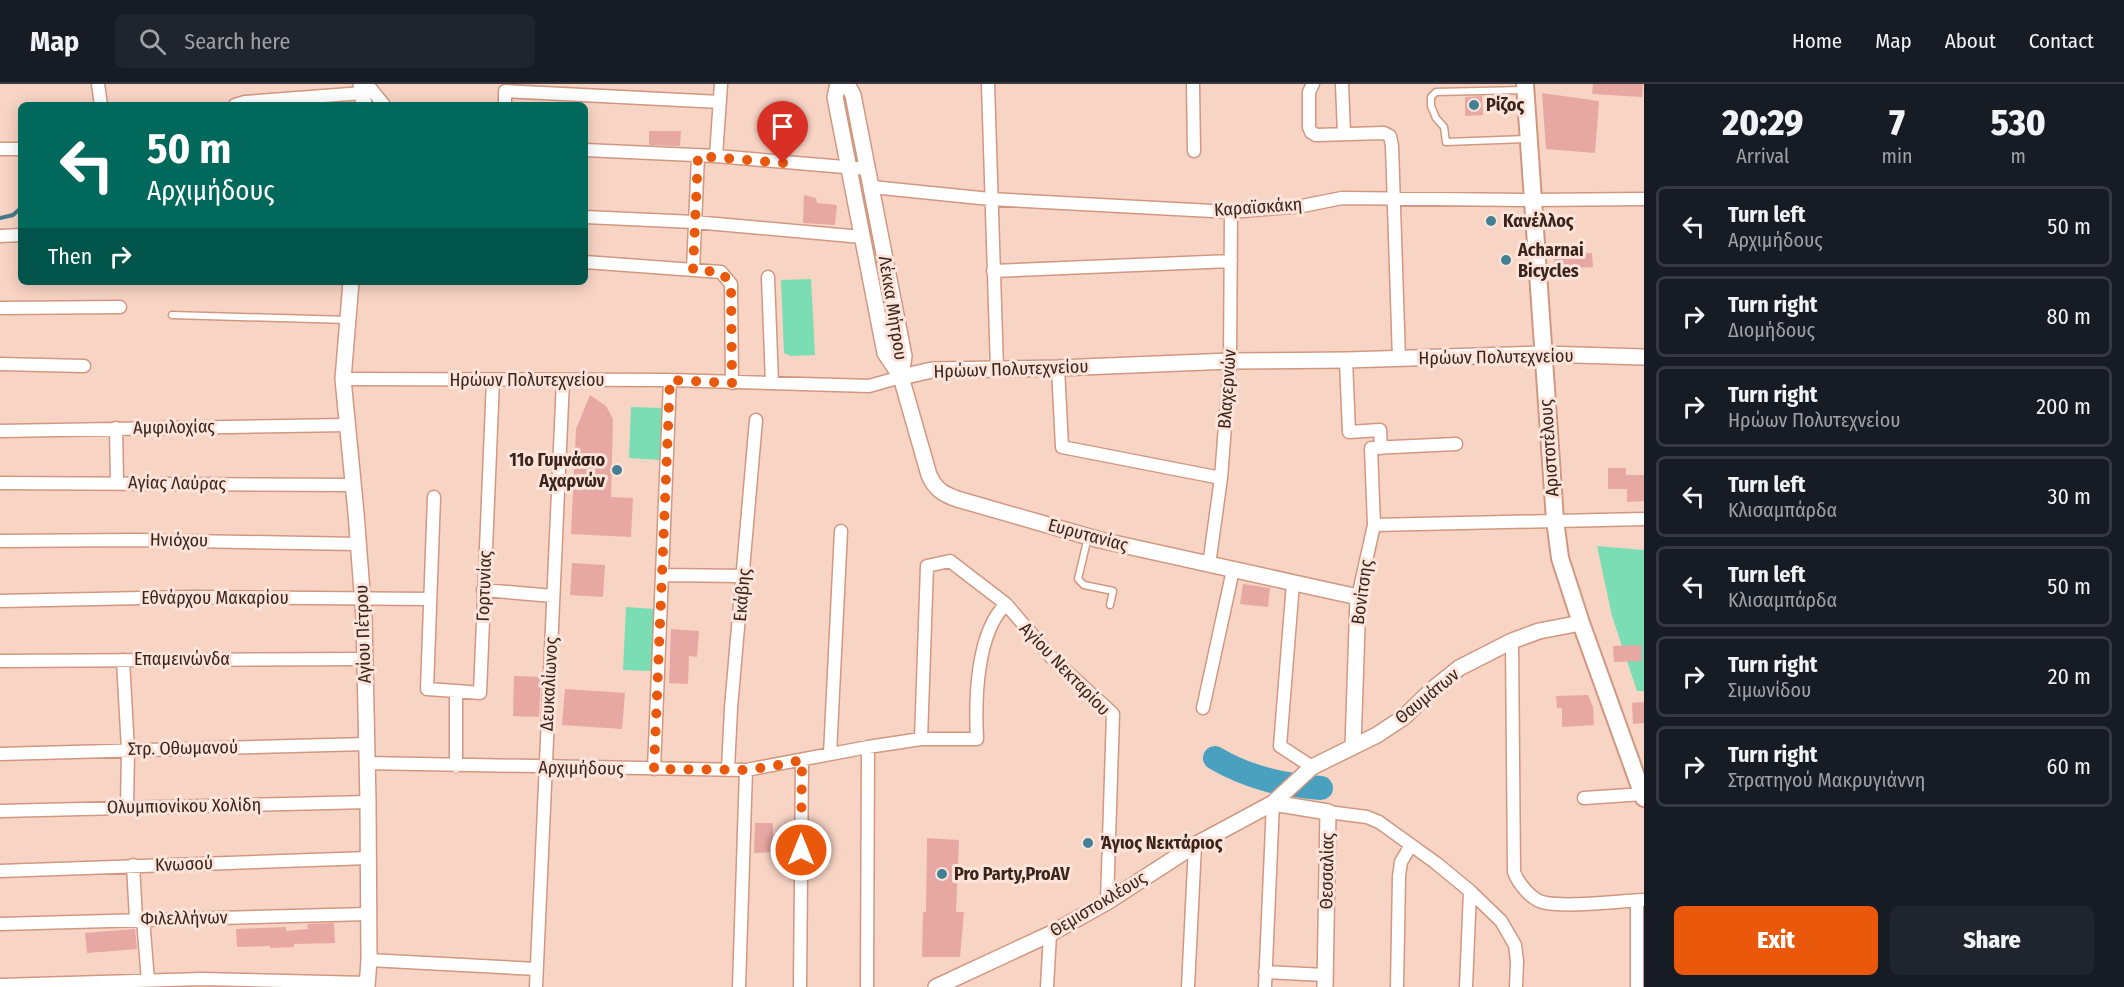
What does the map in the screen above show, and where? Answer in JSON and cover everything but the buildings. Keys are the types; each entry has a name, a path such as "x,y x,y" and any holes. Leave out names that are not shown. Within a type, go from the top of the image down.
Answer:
{"main road":[{"name":"Αριστοτέλους","path":"1525,87 1542,354 1560,558 1643,796"}],"street":[{"path":"98,84 101,102"},
{"path":"716,156 722,84"},
{"name":"Λέκκα Μήτρου","path":"838,84 835,97 885,353 901,377"},
{"name":"Λέκκα Μήτρου","path":"847,84 853,95 904,356 901,377"},
{"path":"988,84 997,369"},
{"path":"1193,84 1194,151"},
{"path":"1313,84 1309,92 1311,132 1316,135 1384,133 1390,136 1395,197 1400,359"},
{"path":"1342,84 1344,134"},
{"path":"505,88 720,102"},
{"path":"245,102 363,92 379,102"},
{"path":"0,149 18,149"},
{"path":"588,150 716,156 868,169"},
{"path":"693,270 698,156"},
{"name":"Καραϊσκάκη","path":"872,187 990,199 1231,212 1302,206 1342,198 1644,199"},
{"name":"Βλαχερνών","path":"1209,565 1221,478 1230,361 1231,212"},
{"path":"588,217 694,222 862,237"},
{"path":"0,236 18,235"},
{"path":"993,271 1231,261"},
{"path":"588,262 721,272 731,284 732,383"},
{"path":"768,277 772,383"},
{"name":"Αγίου Πέτρου","path":"351,285 343,379 363,598 369,858 367,985"},
{"path":"0,308 120,307"},
{"name":"Ηρώων Πολυτεχνείου","path":"343,379 670,380 868,386 932,370 1542,354 1644,357"},
{"path":"1346,360 1348,432 1380,430 1381,448 1456,444"},
{"path":"0,364 84,366"},
{"path":"1058,368 1062,447 1221,478"},
{"name":"Ευρυτανίας","path":"901,377 929,475 941,492 957,499 1088,536 1358,597"},
{"name":"Γορτυνίας","path":"456,691 480,693 493,380"},
{"name":"Δευκαλίωνος","path":"536,987 563,380"},
{"path":"654,769 670,380"},
{"name":"Εκάβης","path":"728,770 731,708 756,420"},
{"name":"Αμφιλοχίας","path":"0,430 347,424"},
{"path":"116,428 117,482"},
{"name":"Βονίτσης","path":"1353,746 1358,597 1374,525 1371,448 1381,448"},
{"name":"Αγίας Λαύρας","path":"0,483 354,485"},
{"path":"434,497 427,689 456,691 456,766"},
{"path":"1374,525 1644,519"},
{"path":"830,754 841,531"},
{"name":"Ηνιόχου","path":"0,541 359,543"},
{"name":"Αγίου Νεκταρίου","path":"921,739 927,566 950,561 1006,604 1052,658 1113,714 1107,902"},
{"path":"1203,708 1233,570"},
{"path":"662,574 744,576"},
{"path":"1293,583 1280,746 1307,771"},
{"path":"483,590 553,596"},
{"name":"Εθνάρχου Μακαρίου","path":"0,601 189,597 430,599"},
{"name":"Αρχιμήδους","path":"366,763 746,770 921,739 977,739 980,663 1000,610 1006,604"},
{"name":"Θαυμάτων","path":"1285,791 1307,771 1377,735 1404,717 1459,668 1512,641 1539,631 1581,623"},
{"path":"1512,641 1515,872 1518,882 1539,902 1558,904 1640,900 1636,987"},
{"name":"Επαμεινώνδα","path":"0,661 365,659"},
{"path":"123,660 128,750 127,807"},
{"name":"Στρ. Οθωμανού","path":"0,754 367,744"},
{"path":"867,987 868,747"},
{"path":"800,987 802,760"},
{"path":"739,987 746,770"},
{"name":"Θεμιστοκλέους","path":"936,987 957,982 1107,902 1195,845 1273,803 1285,791"},
{"path":"1584,798 1643,796"},
{"name":"Ολυμπιονίκου Χολίδη","path":"0,811 368,802"},
{"path":"1265,987 1273,803"},
{"name":"Θεσσαλίας","path":"1273,803 1328,812 1324,981"},
{"path":"1328,812 1367,817 1379,822 1470,891 1501,921 1515,945 1516,987"},
{"path":"1188,987 1195,845"},
{"path":"1397,987 1399,876 1401,862 1411,845"},
{"name":"Κνωσού","path":"0,871 369,858"},
{"path":"133,865 148,981"},
{"path":"1466,987 1470,891"},
{"name":"Φιλελλήνων","path":"0,924 368,914"},
{"path":"1047,987 1050,934"},
{"path":"369,960 536,969"},
{"path":"1265,972 1324,981"},
{"path":"0,985 148,981 367,985"}],"lane":[{"path":"1525,87 1436,92 1431,97 1431,106 1436,118 1444,127 1446,142 1528,139"},
{"path":"172,315 349,320"},
{"path":"1088,536 1078,579 1084,585 1113,591 1110,605"}],"green space":[{"path":"811,279 815,355 791,356 784,353 781,280"},
{"path":"631,407 662,408 660,460 629,458"},
{"path":"1597,546 1644,550 1644,691 1637,691 1612,616"},
{"path":"626,607 654,609 652,671 623,670"}],"waterway":[{"path":"0,218 13,215 18,211"},
{"path":"1215,758 1240,771 1266,779 1321,788"}],"place":[{"name":"Ρίζος","path":"1474,105"},
{"name":"Κανέλλος","path":"1491,221"},
{"name":"Acharnai Bicycles","path":"1506,260"},
{"name":"11ο Γυμνάσιο Αχαρνών","path":"617,470"},
{"name":"Άγιος Νεκτάριος","path":"1088,843"},
{"name":"Pro Party,ProAV","path":"942,874"}],"route":[{"path":"783,163 698,156 693,270 721,272 731,284 732,383 670,380 654,769 746,770 802,760 801,850"}]}
